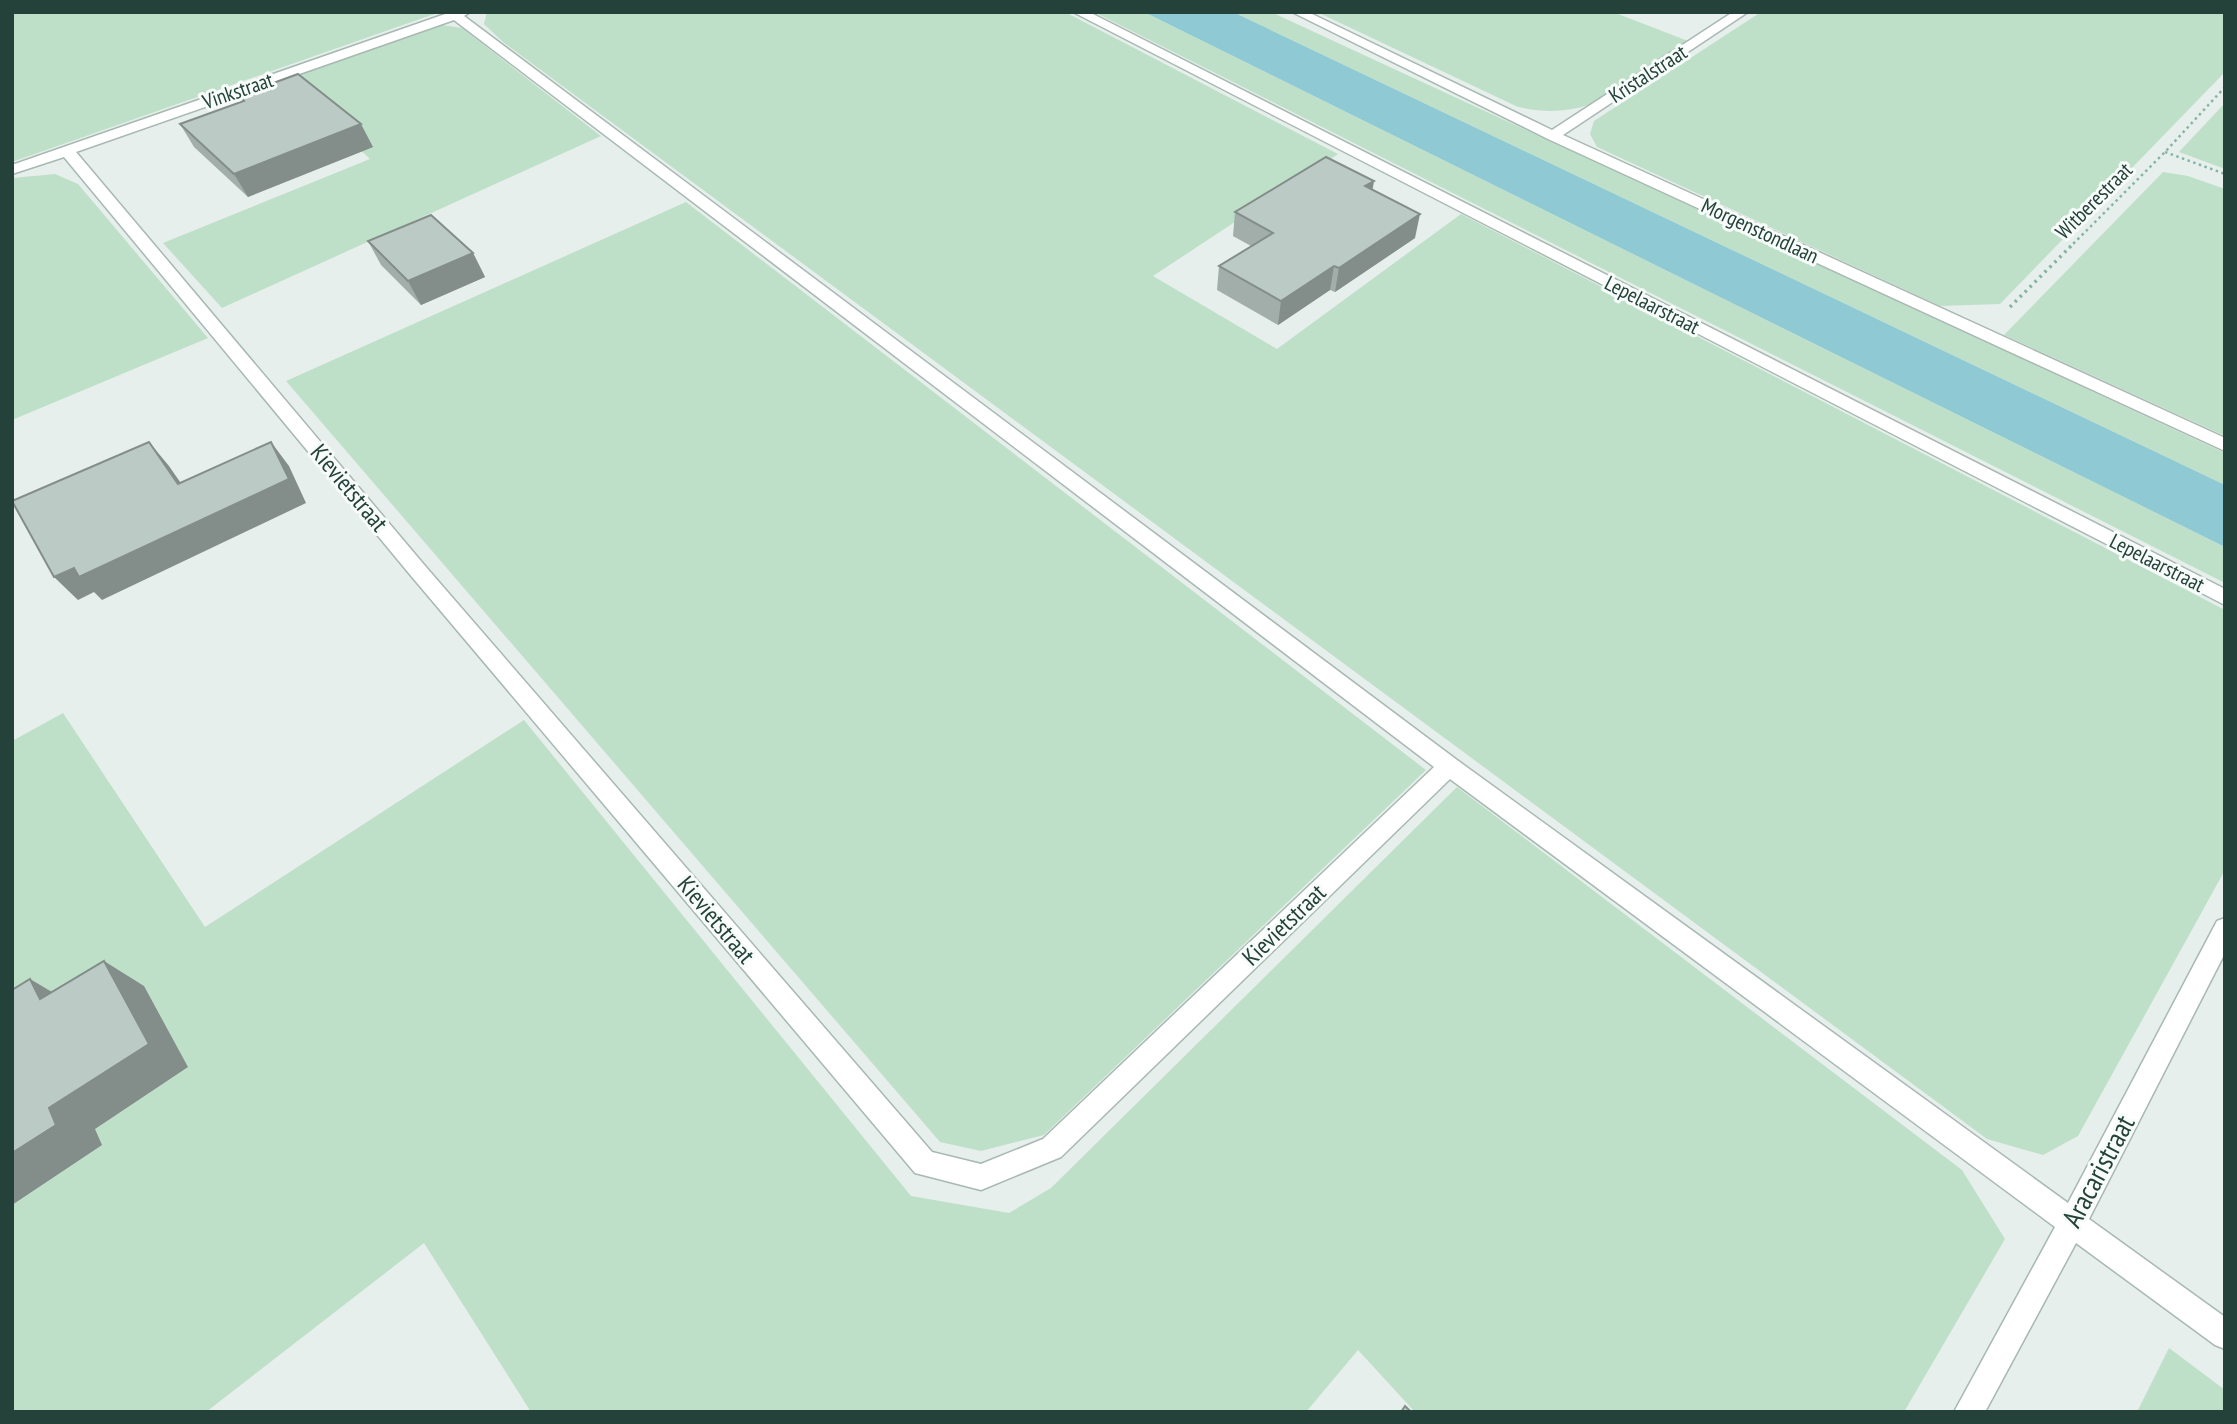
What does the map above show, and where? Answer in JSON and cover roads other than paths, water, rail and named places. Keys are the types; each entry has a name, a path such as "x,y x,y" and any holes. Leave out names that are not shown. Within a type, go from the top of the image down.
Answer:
{"street":[{"name":"Lepelaarstraat","path":"1079,12 2225,598"},
{"name":"Morgenstondlaan","path":"1298,12 1553,136 2225,445"},
{"name":"Kristalstraat","path":"1553,136 1742,12"},
{"name":"Vinkstraat","path":"12,170 459,14"},
{"path":"459,14 1449,766 2225,1335"},
{"name":"Kievietstraat","path":"67,151 419,572 924,1164 981,1177 1052,1148 1449,766"},
{"name":"Aracaristraat","path":"1969,1412 2225,929"}],"water":[{"path":"1144,12 1233,12 2225,485 2225,547"}]}
